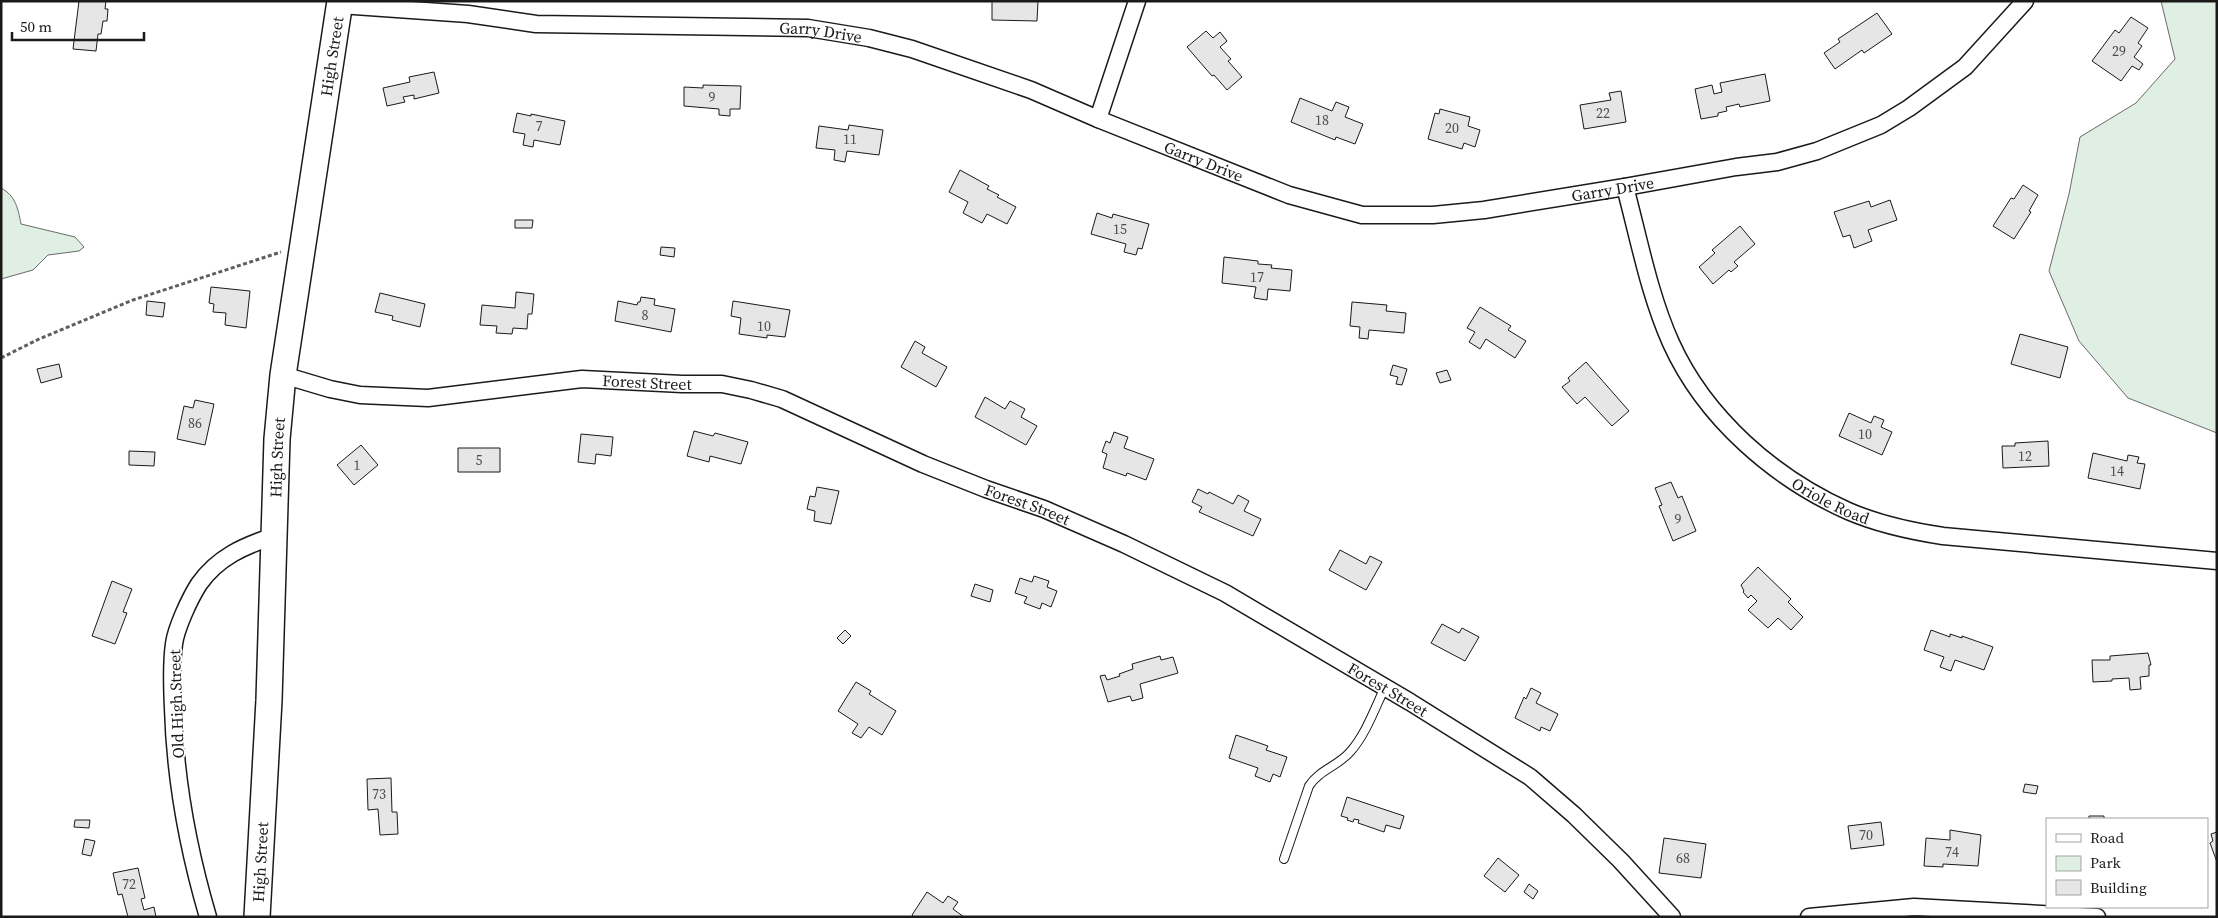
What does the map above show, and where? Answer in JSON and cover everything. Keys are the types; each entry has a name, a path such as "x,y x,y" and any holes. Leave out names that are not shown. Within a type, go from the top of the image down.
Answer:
{"main road":[{"name":"High Street","path":"256,917 268,700 277,439 283,375 340,3"}],"street":[{"path":"1098,119 1137,1"},
{"name":"Garry Drive","path":"340,3 468,14 536,24 808,28 869,38 912,49 1031,90 1098,119 1289,195 1362,215 1450,213 1777,162 1817,150 1880,126 1909,108 1965,67 2025,1"},
{"name":"Oriole Road","path":"1625,187 1660,313 1685,370 1702,396 1720,418 1767,462 1793,481 1849,512 1912,532 2217,561"},
{"name":"Forest Street","path":"283,375 330,389 360,395 428,398 582,379 722,384 782,399 930,467 986,490 1044,510 1124,544 1224,593 1385,687 1530,777 1574,815 1621,861 1672,917"},
{"name":"Old High Street","path":"208,917 196,876 180,788 174,734 172,673 174,642 183,617 199,585 215,566 240,548 274,536"},
{"path":"1809,917 1914,907 2097,917"}],"lane":[{"path":"1284,859 1309,786 1315,777 1349,753 1358,742 1385,687"}],"path":[{"path":"1,358 39,339 133,300 302,244"}],"green space":[{"path":"2161,1 2217,1 2217,433 2128,398 2079,341 2049,271 2069,194 2080,137 2136,103 2175,59"},
{"path":"1,188 13,199 21,224 75,237 84,247 79,251 48,255 33,270 1,279"}],"building":[{"path":"79,1 106,1 105,9 108,9 107,21 103,21 101,34 98,34 96,51 73,49"},
{"path":"992,1 1038,1 1037,21 992,20"},
{"path":"1877,13 1892,34 1864,53 1862,50 1835,69 1824,53 1840,42 1838,39"},
{"path":"2131,17 2148,28 2138,43 2142,46 2134,57 2143,64 2139,70 2132,66 2121,81 2092,61 2115,30 2119,33"},
{"path":"1206,31 1213,38 1220,32 1227,41 1220,47 1231,59 1228,61 1242,77 1227,90 1187,47"},
{"path":"434,72 439,93 414,99 414,95 403,97 405,102 387,106 383,88 410,82 409,77"},
{"path":"1765,74 1770,101 1740,107 1739,104 1726,107 1727,111 1718,113 1718,116 1701,119 1695,89 1712,85 1714,94 1722,92 1720,83"},
{"path":"703,85 741,86 740,109 730,109 730,116 719,115 719,109 684,106 684,87 703,88"},
{"path":"1621,91 1626,122 1584,129 1580,105 1611,100 1609,93"},
{"path":"1300,98 1332,111 1336,102 1349,107 1345,117 1363,124 1355,144 1336,137 1335,140 1291,122"},
{"path":"1440,109 1470,117 1468,126 1480,130 1475,147 1464,143 1462,149 1428,139 1435,113 1439,114"},
{"path":"517,113 565,121 560,145 534,140 533,147 523,145 525,134 513,132"},
{"path":"849,125 883,130 879,155 847,151 845,162 834,160 835,150 816,148 819,126 848,130"},
{"path":"960,170 989,186 987,189 999,195 997,197 1016,207 1007,224 987,214 982,223 963,213 968,202 949,192"},
{"path":"2023,185 2038,195 2029,211 2031,212 2014,239 1993,226 2011,198 2014,199"},
{"path":"1890,200 1897,220 1868,230 1872,241 1854,248 1850,235 1843,237 1834,212 1869,201 1871,207"},
{"path":"1097,213 1112,218 1113,214 1149,224 1142,249 1138,248 1136,255 1124,252 1126,244 1091,234"},
{"path":"515,220 533,220 532,228 515,228"},
{"path":"1740,226 1755,244 1734,262 1738,266 1731,272 1729,270 1713,284 1699,267 1715,253 1712,250"},
{"path":"661,247 675,248 674,257 660,255"},
{"path":"1224,257 1258,261 1258,264 1272,265 1271,268 1292,270 1290,291 1268,289 1267,300 1254,298 1256,287 1222,283"},
{"path":"211,287 250,291 246,328 225,325 226,313 213,312 214,304 209,303"},
{"path":"516,292 534,294 532,314 528,314 527,329 513,328 512,334 496,333 497,326 480,325 482,305 515,308"},
{"path":"380,293 425,304 420,327 392,320 393,316 375,312"},
{"path":"641,297 655,299 654,305 675,309 671,332 615,321 618,301 637,305"},
{"path":"147,301 165,303 163,317 146,315"},
{"path":"733,301 790,310 785,337 767,335 767,338 739,334 741,318 731,316"},
{"path":"1352,302 1387,305 1386,311 1406,313 1404,333 1369,330 1368,339 1359,338 1360,327 1350,326"},
{"path":"1480,307 1511,326 1508,330 1526,341 1515,358 1486,339 1480,349 1469,342 1475,332 1467,328"},
{"path":"2020,334 2068,347 2060,378 2011,364"},
{"path":"915,341 925,347 922,353 947,367 936,387 901,367"},
{"path":"1586,362 1629,411 1612,426 1585,397 1577,404 1562,387 1570,381 1568,378"},
{"path":"59,364 62,377 41,383 37,369"},
{"path":"1393,365 1407,369 1402,385 1396,384 1398,377 1390,375"},
{"path":"1447,370 1451,380 1440,383 1436,373"},
{"path":"985,397 1005,409 1010,401 1025,409 1021,417 1037,426 1026,445 975,417"},
{"path":"195,400 214,404 205,445 177,439 184,406 193,408"},
{"path":"1849,413 1871,423 1874,416 1884,420 1881,427 1892,432 1882,455 1839,436"},
{"path":"694,431 713,436 715,433 748,442 741,464 710,456 709,462 687,456"},
{"path":"1114,432 1128,437 1124,448 1154,459 1146,480 1127,473 1126,476 1103,468 1107,454 1102,452 1106,441 1110,443"},
{"path":"581,434 613,437 611,456 596,454 595,464 578,462"},
{"path":"2048,441 2049,466 2003,468 2002,446 2015,446 2015,443"},
{"path":"361,445 378,465 354,485 337,465"},
{"path":"458,448 500,448 500,472 458,472"},
{"path":"129,451 155,452 154,466 129,465"},
{"path":"2093,453 2127,461 2128,455 2139,457 2137,463 2145,464 2140,489 2088,478"},
{"path":"1671,482 1678,498 1682,496 1696,531 1673,541 1659,506 1662,505 1655,488"},
{"path":"817,487 839,491 831,524 814,521 815,511 807,509 810,496 815,497"},
{"path":"1198,489 1208,494 1209,492 1233,504 1238,495 1249,501 1244,511 1261,519 1253,536 1199,512 1202,507 1192,502"},
{"path":"1340,550 1366,564 1370,556 1382,562 1366,590 1329,570"},
{"path":"1758,567 1791,599 1788,602 1803,617 1791,630 1778,618 1768,628 1748,610 1757,601 1751,595 1748,598 1743,592 1741,585"},
{"path":"1034,576 1049,581 1047,587 1057,591 1051,607 1042,603 1040,609 1024,603 1027,597 1015,593 1020,578 1032,582"},
{"path":"112,581 132,589 123,612 127,613 115,644 92,636"},
{"path":"975,584 993,590 990,602 971,596"},
{"path":"1442,624 1459,633 1462,628 1479,637 1465,661 1431,643"},
{"path":"845,630 851,636 843,644 837,638"},
{"path":"1931,630 1950,637 1950,634 1962,638 1962,636 1993,647 1984,670 1955,660 1951,671 1940,667 1944,657 1924,650"},
{"path":"2148,653 2151,665 2149,665 2149,676 2140,677 2141,689 2130,690 2129,678 2093,682 2092,660 2110,660 2110,656"},
{"path":"1160,656 1161,660 1173,657 1178,673 1140,684 1143,698 1132,701 1130,696 1108,702 1100,676 1105,675 1107,680 1120,676 1119,674 1133,669 1132,664"},
{"path":"856,682 871,691 869,694 896,711 882,735 869,727 861,738 852,733 858,724 838,711"},
{"path":"1531,688 1541,693 1536,703 1558,714 1550,731 1541,727 1540,731 1515,718 1524,697 1526,699"},
{"path":"1236,735 1268,746 1266,750 1287,757 1280,777 1273,774 1270,782 1255,776 1258,768 1229,758"},
{"path":"391,778 392,812 397,812 398,834 380,835 378,809 368,810 367,779"},
{"path":"2025,784 2038,786 2036,794 2023,792"},
{"path":"1347,797 1404,816 1400,829 1386,825 1384,832 1358,823 1359,820 1354,819 1353,822 1347,820 1348,818 1341,816"},
{"path":"2089,816 2104,816 2104,818 2089,818"},
{"path":"75,820 90,820 89,828 74,827"},
{"path":"1881,822 1884,845 1851,849 1848,826"},
{"path":"1950,830 1981,835 1978,866 1943,864 1943,867 1924,866 1926,838 1950,840"},
{"path":"2217,832 2217,862 2210,843 2213,841 2211,834"},
{"path":"1664,838 1706,844 1701,878 1659,873"},
{"path":"85,839 95,841 91,856 82,854"},
{"path":"1498,858 1519,875 1505,892 1484,876"},
{"path":"138,868 145,898 141,899 144,910 154,907 156,917 128,917 122,894 118,895 113,873"},
{"path":"1529,884 1538,891 1533,899 1524,892"},
{"path":"927,892 943,903 948,896 958,902 953,909 964,917 914,917 912,915"}]}
